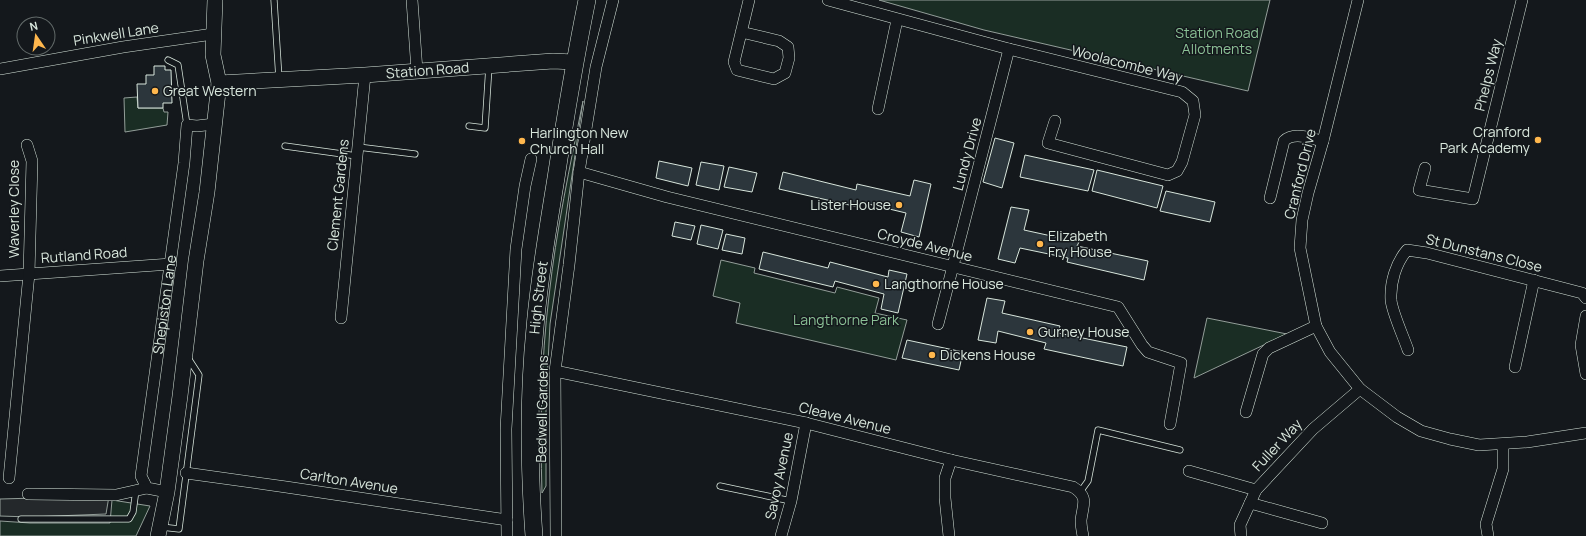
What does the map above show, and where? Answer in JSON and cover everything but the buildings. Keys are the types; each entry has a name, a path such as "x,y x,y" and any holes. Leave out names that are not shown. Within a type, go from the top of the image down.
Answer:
{"main road":[{"path":"574,62 587,0"},
{"name":"High Street","path":"534,536 531,494 530,422 534,329 543,259 574,62"}],"street":[{"name":"Shepiston Lane","path":"159,532 167,492 186,354 219,83 214,55 213,34 215,0"},
{"path":"412,0 417,71"},
{"name":"Bedwell Gardens","path":"556,536 555,371 569,265 579,172 596,67 613,0"},
{"path":"742,32 779,40 788,47 789,58 785,74 774,79 736,70 734,62 749,0"},
{"name":"Woolacombe Way","path":"828,0 897,20 1182,92 1193,101 1195,115 1182,162 1177,171 1168,175 1048,143 1055,121"},
{"name":"Cranford Drive","path":"1358,0 1302,220 1300,248 1316,326 1330,352 1360,389 1397,417 1420,431 1479,445 1503,445 1586,433"},
{"name":"Phelps Way","path":"1425,168 1419,190 1473,199 1522,0"},
{"path":"878,109 897,20"},
{"name":"Pinkwell Lane","path":"0,69 123,47 213,34"},
{"name":"Lundy Drive","path":"938,324 1009,49"},
{"name":"Station Road","path":"219,83 365,75 553,61 574,62"},
{"name":"Clement Gardens","path":"341,318 365,75"},
{"path":"187,126 214,124"},
{"name":"Shepiston Lane","path":"142,489 141,476 171,264 184,163 187,126"},
{"path":"1270,198 1284,141 1293,135 1323,141"},
{"name":"Waverley Close","path":"9,478 29,274 32,161 27,145"},
{"path":"507,536 506,428 516,249 525,186 531,159"},
{"name":"Croyde Avenue","path":"579,172 667,197 1118,307 1148,352 1181,363 1170,424"},
{"name":"St Dunstans Close","path":"1408,350 1391,301 1392,283 1400,258 1407,250 1427,253 1534,280 1582,293 1586,298"},
{"name":"Rutland Road","path":"0,276 171,264"},
{"path":"1515,367 1534,280"},
{"path":"1586,316 1582,345 1586,374"},
{"path":"1246,412 1263,354 1269,348 1316,326"},
{"name":"Cleave Avenue","path":"555,371 806,423 951,460 1073,487 1080,492"},
{"name":"Fuller Way","path":"1241,536 1240,524 1256,490 1313,429 1360,389"},
{"name":"Savoy Avenue","path":"781,536 791,501 806,423"},
{"path":"1488,536 1486,524 1503,469 1503,445"},
{"path":"949,536 945,498 945,478 951,460"},
{"path":"1189,471 1256,490"},
{"name":"Carlton Avenue","path":"186,473 286,486 507,520"},
{"path":"28,494 116,495 142,489 167,492"},
{"path":"1080,492 1084,499 1081,521 1083,536"},
{"path":"1250,503 1322,523"}],"lane":[{"path":"274,0 279,79"},
{"path":"168,60 178,65 187,126"},
{"path":"470,126 485,128 489,66"},
{"path":"285,146 358,152 415,154"},
{"path":"159,532 179,529 199,375 186,354"},
{"path":"1080,492 1088,481 1098,430 1180,450"},
{"path":"720,486 791,501"},
{"path":"21,520 129,519 142,489"}],"green space":[{"name":"Station Road Allotments","path":"879,0 1270,0 1248,91 984,30"},
{"path":"137,97 138,108 163,108 164,112 168,112 167,125 125,132 124,98"},
{"path":"583,101 550,324 546,401 546,486 542,493 542,394 546,320 559,223"},
{"name":"Langthorne Park","path":"721,260 755,268 754,273 835,293 837,287 879,298 875,313 907,320 896,360 736,323 740,303 713,296"},
{"path":"1207,318 1287,334 1194,378"},
{"path":"112,500 150,506 136,536 0,536 0,521 30,523 110,523"}],"shaded area":[{"path":"109,496 106,514 30,517 0,516 0,499"}],"place":[{"name":"Great Western","path":"155,91"},
{"name":"Cranford Park Academy","path":"1538,140"},
{"name":"Harlington New Church Hall","path":"522,141"},
{"name":"Lister House","path":"899,205"},
{"name":"Elizabeth Fry House","path":"1040,244"},
{"name":"Langthorne House","path":"876,284"},
{"name":"Gurney House","path":"1030,332"},
{"name":"Dickens House","path":"932,355"}]}
